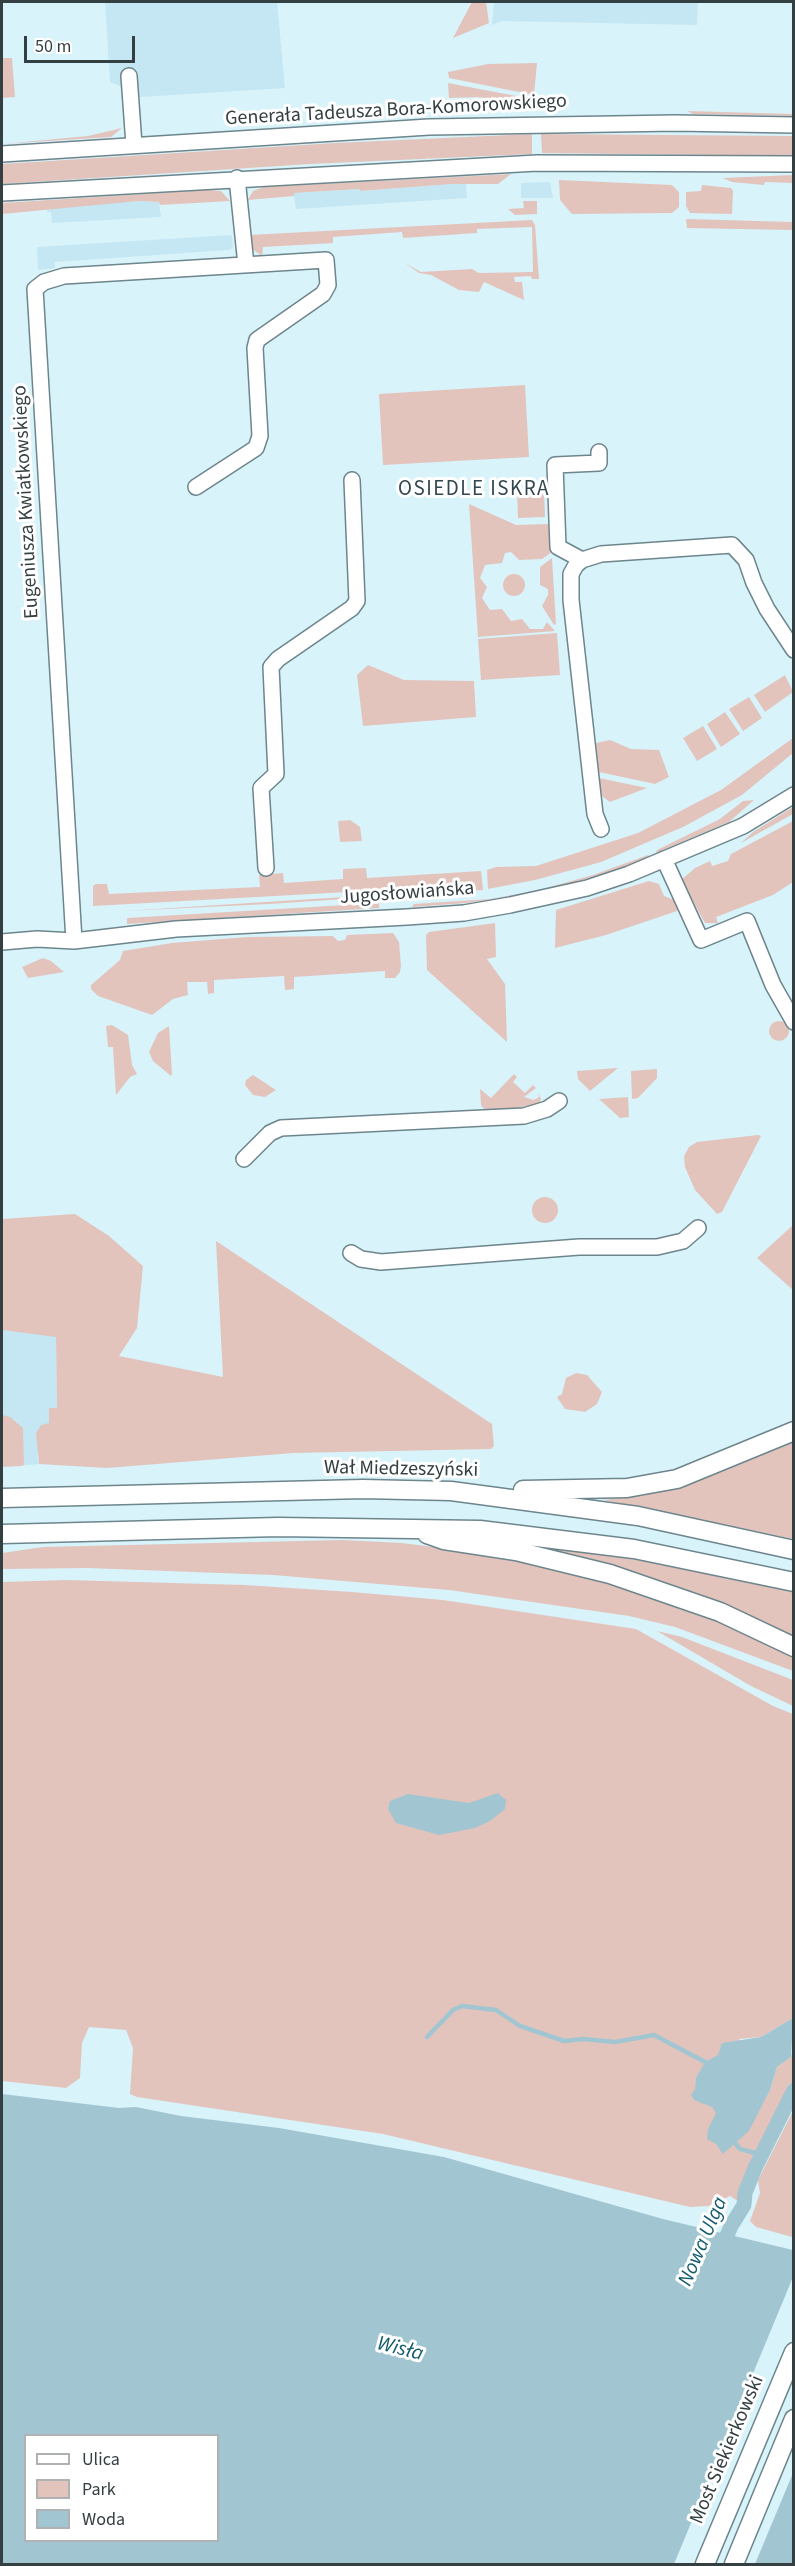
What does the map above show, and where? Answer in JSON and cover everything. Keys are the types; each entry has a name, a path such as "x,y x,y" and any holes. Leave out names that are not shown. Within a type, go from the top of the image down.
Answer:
{"main road":[{"path":"479,1493 521,1490 596,1490 677,1479 794,1431"},
{"name":"Wał Miedzeszyński","path":"2,1498 394,1489 479,1493 656,1520 794,1550"},
{"path":"2,1534 245,1527 480,1530 567,1539 673,1556 794,1582"},
{"path":"411,1528 444,1540 516,1551 620,1577 720,1612 794,1647"},
{"name":"Most Siekierkowski","path":"705,2565 794,2352"},
{"path":"734,2565 794,2419"}],"street":[{"path":"129,76 134,145"},
{"name":"Generała Tadeusza Bora-Komorowskiego","path":"2,153 429,127 663,123 794,125"},
{"path":"2,193 237,178 537,163 794,164"},
{"path":"196,487 256,448 260,436 255,348 257,340 323,294 328,285 326,261 246,265 237,178"},
{"name":"Eugeniusza Kwiatkowskiego","path":"74,941 35,289 44,282 64,276 246,265"},
{"path":"582,560 558,547 555,465 599,463 598,452"},
{"path":"266,867 261,788 276,774 271,667 278,659 352,608 358,596 352,530 352,480"},
{"path":"602,829 595,814 571,600 571,574 582,560 601,554 732,545 746,560 767,609 794,650"},
{"name":"Jugosłowiańska","path":"2,942 37,939 74,941 176,929 464,913 587,888 743,826 794,795"},
{"path":"664,859 701,940 747,921 772,985 794,1022"},
{"path":"244,1158 270,1132 281,1128 524,1116 547,1109 559,1101"},
{"path":"351,1253 361,1259 381,1262 579,1247 657,1247 683,1241 698,1228"}],"shaded area":[{"path":"105,2 277,2 285,88 124,98 120,86 110,82"},
{"path":"494,2 698,2 697,25 502,21 492,25"},
{"path":"550,182 553,198 521,198 521,183"},
{"path":"466,184 467,198 296,209 294,196 294,193 360,189 361,191"},
{"path":"159,202 161,217 52,223 51,212 47,212 47,209 74,205"},
{"path":"232,235 233,248 228,250 55,262 55,268 38,270 37,247"},
{"path":"2,1330 56,1336 57,1408 37,1456 39,1464 2,1467"}],"green space":[{"path":"472,2 486,2 489,23 453,38"},
{"path":"2,58 12,58 15,97 2,98"},
{"path":"537,63 534,95 449,78 448,72 488,64"},
{"path":"448,83 532,99 531,103 478,97 449,98"},
{"path":"687,111 793,114 794,116 693,114"},
{"path":"122,128 111,137 2,144 88,136"},
{"path":"532,134 532,154 310,164 2,184 2,164 335,143"},
{"path":"541,134 793,136 793,156 542,153"},
{"path":"511,174 498,184 452,184 294,193 294,196 248,200 253,191 264,187"},
{"path":"793,175 793,183 765,182 764,185 732,182 723,178"},
{"path":"559,180 672,185 679,192 679,207 672,213 572,214 560,200"},
{"path":"702,185 731,188 733,191 732,214 690,213 686,206 686,192 701,191"},
{"path":"206,190 221,191 230,201 160,205 159,202 138,201 2,214 2,203"},
{"path":"523,201 537,201 537,214 515,215 508,209 524,208"},
{"path":"686,219 793,222 793,230 687,228"},
{"path":"532,220 535,225 539,279 532,279 531,276 514,277 515,282 522,282 524,300 484,282 479,292 459,290 431,275 419,273 405,263 421,272 472,269 479,273 533,272 532,227 477,229 477,233 403,238 402,232 333,237 333,243 263,247 262,256 251,248 249,235"},
{"path":"525,385 529,457 383,465 379,394"},
{"path":"544,489 545,517 518,518 517,490"},
{"path":"469,504 516,525 550,524 552,552 542,559 519,560 511,552 505,553 502,563 485,565 480,578 487,587 482,598 490,610 502,609 511,621 522,619 530,629 543,629 547,622 555,631 478,637"},
{"path":"552,558 556,624 554,625 542,606 548,595 548,589 540,585 540,567"},
{"path":"514,574 522,577 525,585 522,593 514,596 506,593 503,585 506,577"},
{"path":"557,633 560,675 481,680 478,639"},
{"path":"368,665 404,680 474,681 476,717 363,726 357,675"},
{"path":"785,675 793,692 765,712 754,695"},
{"path":"749,697 762,718 743,731 729,709"},
{"path":"725,712 740,734 721,747 707,724"},
{"path":"703,726 717,749 697,761 683,738"},
{"path":"793,738 793,753 742,795 683,827 601,862 535,880 488,889 487,870 496,867 536,866 638,833 721,790"},
{"path":"610,740 631,749 659,750 669,777 655,784 599,772 596,743"},
{"path":"599,778 647,788 610,802 602,796"},
{"path":"754,800 729,822 656,853 657,850 720,819 743,801"},
{"path":"793,807 793,814 741,843 753,832"},
{"path":"350,820 360,827 362,841 340,842 338,821"},
{"path":"793,821 793,882 773,895 716,917 718,923 705,923 681,880 695,868 710,861 712,866 728,861 731,854"},
{"path":"648,855 651,857 620,869 544,891 467,903 412,907 414,904 490,899 535,891 593,875"},
{"path":"366,868 367,878 481,871 483,890 395,894 366,891 93,906 93,886 96,884 107,884 109,894 260,887 259,875 283,873 284,883 343,879 343,869"},
{"path":"649,881 659,884 664,896 674,900 680,910 606,935 555,948 556,910"},
{"path":"360,896 360,898 269,904 124,911"},
{"path":"379,903 379,908 127,924 127,918"},
{"path":"495,923 496,957 487,959 505,984 507,1042 427,970 426,935 429,932"},
{"path":"393,933 399,942 401,966 395,978 385,978 385,971 294,977 294,989 285,990 284,976 214,980 214,993 208,994 207,982 187,982 188,995 173,999 152,1015 98,996 91,989 91,985 120,960 123,951 172,943 247,937 333,936 338,941 345,940 347,935"},
{"path":"43,958 51,961 64,972 28,978 22,967"},
{"path":"775,1021 783,1021 789,1027 789,1035 783,1041 775,1041 769,1035 769,1027"},
{"path":"112,1025 128,1035 132,1065 137,1074 130,1077 116,1095 113,1047 108,1047 106,1026"},
{"path":"169,1026 171,1076 153,1061 149,1052 158,1033"},
{"path":"618,1068 590,1091 578,1079 577,1071"},
{"path":"657,1069 657,1078 638,1098 632,1099 631,1071"},
{"path":"514,1074 517,1077 513,1082 525,1093 533,1085 536,1088 524,1097 534,1100 539,1097 538,1093 541,1099 539,1103 501,1112 484,1109 481,1105 480,1089 491,1098"},
{"path":"253,1075 276,1090 265,1097 253,1095 245,1085 246,1080"},
{"path":"628,1097 629,1117 620,1118 599,1099"},
{"path":"761,1136 722,1212 717,1214 695,1190 685,1167 684,1156 689,1147 697,1142"},
{"path":"545,1197 554,1201 558,1210 554,1219 545,1223 536,1219 532,1210 536,1201"},
{"path":"75,1214 109,1236 143,1266 137,1328 119,1356 223,1377 216,1241 492,1424 494,1446 491,1449 293,1453 107,1468 39,1464 36,1433 41,1425 49,1423 49,1408 57,1408 56,1337 2,1330 2,1219"},
{"path":"793,1225 793,1290 757,1258"},
{"path":"576,1373 587,1375 602,1392 597,1404 585,1412 565,1409 557,1397 562,1394 566,1378"},
{"path":"2,1415 10,1417 23,1428 24,1465 2,1467"},
{"path":"793,1441 793,1539 603,1500 677,1488"},
{"path":"342,1540 402,1543 504,1556 636,1589 692,1609 793,1655 793,1671 675,1627 629,1616 449,1590 273,1575 88,1568 2,1569 2,1553 43,1547"},
{"path":"521,1543 664,1564 793,1592 793,1639"},
{"path":"66,1580 245,1585 352,1592 443,1600 636,1629 773,1706 793,1714 793,2018 761,2037 739,2039 770,2090 777,2067 791,2057 793,2050 793,2086 789,2084 738,2201 730,2196 709,2206 690,2207 383,2134 137,2097 130,2094 133,2048 126,2030 89,2027 82,2043 80,2078 66,2088 2,2081 2,1582"},
{"path":"657,1631 682,1637 793,1680 793,1706 751,1686"},
{"path":"793,2111 794,2232 792,2237 756,2227 750,2221 760,2193 758,2180"}],"water":[{"path":"498,1793 506,1800 505,1809 490,1821 475,1828 439,1835 396,1823 388,1809 390,1801 408,1794 469,1803"},
{"path":"793,2018 791,2057 777,2067 770,2090 749,2131 723,2154 716,2144 707,2139 708,2129 716,2113 712,2107 694,2100 691,2095 695,2089 696,2078 705,2062 718,2055 722,2043 761,2037"},
{"name":"Wisła","path":"2,2094 119,2108 136,2107 181,2116 279,2128 444,2157 663,2219 793,2250 793,2564 2,2564"}],"pier":[{"path":"793,2277 793,2473 755,2564 674,2564"}],"waterway":[{"path":"427,2037 453,2010 462,2006 496,2010 520,2026 564,2041 583,2039 615,2042 654,2035 705,2062"},
{"name":"Nowa Ulga","path":"720,2253 731,2226 744,2205 745,2193 755,2168 794,2090"},
{"path":"736,2144 740,2149 763,2155"}],"district":[{"name":"OSIEDLE ISKRA","path":"474,490"}]}
